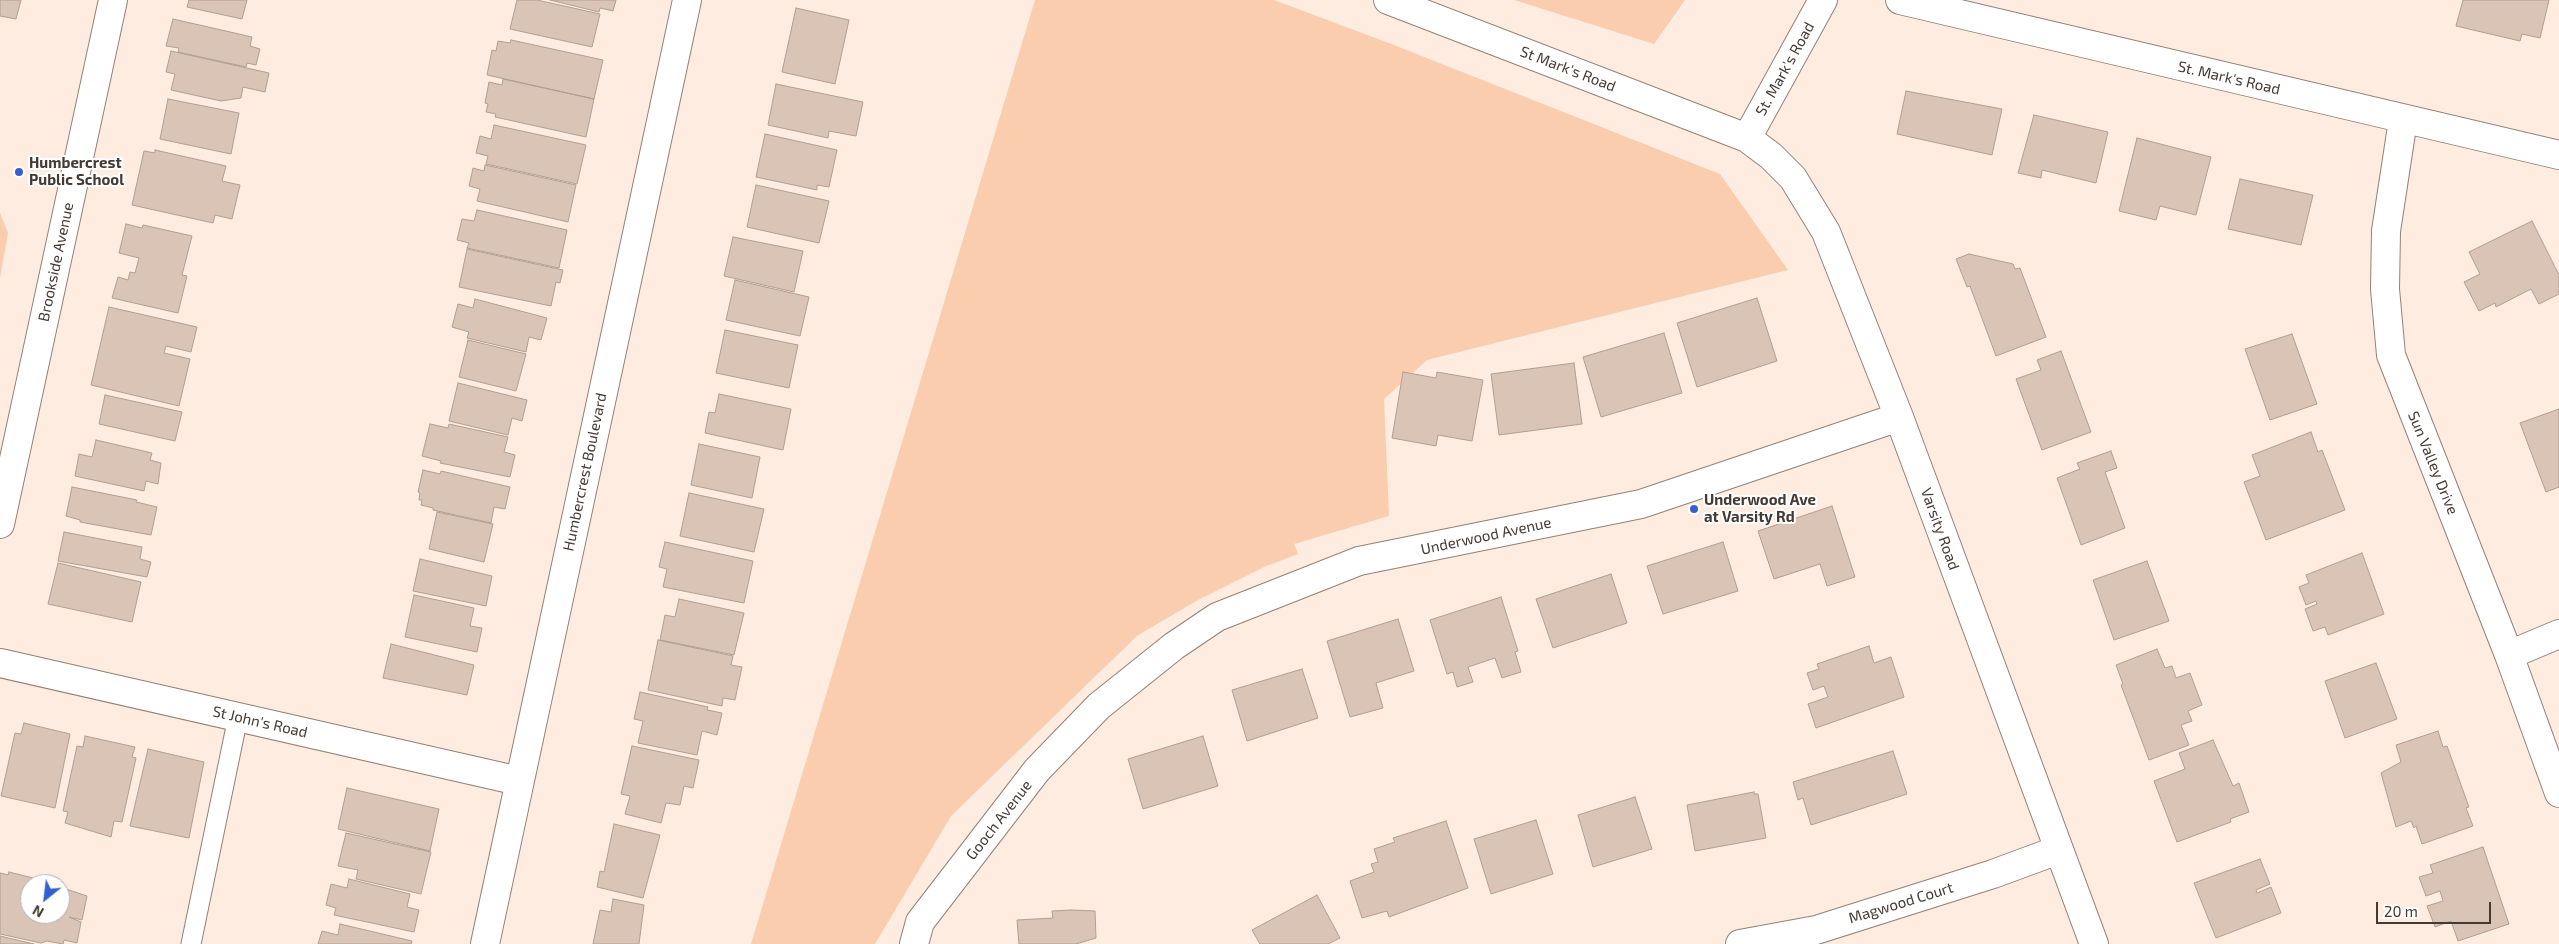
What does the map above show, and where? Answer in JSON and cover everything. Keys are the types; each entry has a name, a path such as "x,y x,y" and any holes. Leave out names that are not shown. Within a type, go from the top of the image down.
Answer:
{"street":[{"name":"Brookside Avenue","path":"0,524 113,0"},
{"name":"Humbercrest Boulevard","path":"486,944 687,0"},
{"name":"St Mark's Road","path":"1388,0 1747,138"},
{"name":"St. Mark's Road","path":"1747,138 1823,0"},
{"name":"St. Mark's Road","path":"1900,0 2559,156"},
{"name":"Sun Valley Drive","path":"2402,120 2386,231 2385,288 2391,355 2509,655 2559,793"},
{"name":"Varsity Road","path":"1747,138 1771,156 1793,178 1826,232 1899,417 2094,944"},
{"name":"Underwood Avenue","path":"1099,706 1174,646 1217,617 1359,562 1641,504 1899,417"},
{"path":"2509,655 2559,634"},
{"name":"St John's Road","path":"0,663 520,780"},
{"name":"Gooch Avenue","path":"914,944 920,922 1025,785 1099,706"},
{"name":"Magwood Court","path":"1740,944 1816,930 1994,874 2058,850"}],"lane":[{"path":"190,944 238,718"}],"shaded area":[{"path":"1035,0 1274,0 1394,45 1720,174 1788,270 1427,360 1384,399 1389,516 1294,544 1298,554 1264,567 1196,601 1137,636 951,816 875,944 751,944"},
{"path":"1514,0 1685,0 1654,44"},
{"path":"0,213 8,233 0,278"}],"building":[{"path":"0,0 21,0 16,19 0,16"},
{"path":"189,0 247,0 242,19 187,7"},
{"path":"517,0 537,0 600,14 592,47 510,29"},
{"path":"550,0 616,0 613,11 600,8 599,12"},
{"path":"2463,0 2549,0 2540,38 2522,34 2520,41 2456,26"},
{"path":"796,8 849,20 835,84 782,72"},
{"path":"173,19 252,37 250,46 260,49 256,65 247,63 246,67 178,52 179,48 166,46"},
{"path":"511,40 603,60 594,99 487,75 492,50 496,51 498,41 510,43"},
{"path":"171,51 269,73 265,92 243,87 241,98 221,101 171,90 175,74 166,72"},
{"path":"503,79 594,99 586,137 495,117 496,114 486,112 488,104 485,103 489,82 502,85"},
{"path":"776,84 863,102 856,136 829,131 828,138 768,125"},
{"path":"1906,91 2002,109 1992,155 1897,134"},
{"path":"168,99 239,113 231,154 160,139"},
{"path":"2034,115 2108,132 2096,183 2042,170 2041,178 2018,173"},
{"path":"494,125 586,145 577,184 486,164 488,156 476,153 480,136 491,139"},
{"path":"765,134 837,150 829,187 817,185 817,190 756,177"},
{"path":"2137,138 2211,157 2196,215 2160,206 2156,220 2119,211"},
{"path":"155,150 226,166 222,181 240,185 232,219 215,215 213,223 132,205 144,151 155,153"},
{"path":"485,165 576,185 568,222 477,201 480,189 469,186 473,168 484,171"},
{"path":"2240,179 2313,195 2301,245 2228,229"},
{"path":"756,185 829,201 819,243 747,227"},
{"path":"477,210 567,230 559,268 467,248 469,243 457,240 462,219 474,221"},
{"path":"2532,221 2559,275 2559,294 2539,304 2531,289 2496,307 2495,303 2479,311 2464,282 2480,274 2469,252"},
{"path":"126,224 142,228 143,225 192,236 182,275 187,276 178,313 112,298 118,277 128,280 130,272 135,273 139,258 119,253"},
{"path":"733,237 803,251 794,292 724,276"},
{"path":"467,249 563,270 560,283 556,282 551,306 459,287"},
{"path":"1969,254 2013,264 2015,269 2020,268 2046,337 1996,356 1970,286 1967,287 1956,259"},
{"path":"735,280 809,297 800,336 726,320"},
{"path":"1757,298 1777,361 1697,387 1677,323"},
{"path":"475,299 547,318 541,340 529,337 526,352 467,338 469,332 452,327 458,304 473,308"},
{"path":"109,307 197,327 191,352 166,346 164,353 190,359 179,406 91,385"},
{"path":"725,330 798,345 789,388 716,373"},
{"path":"1664,333 1682,393 1601,417 1583,357"},
{"path":"2292,334 2317,404 2270,420 2245,349"},
{"path":"468,340 526,354 516,391 459,377"},
{"path":"2061,351 2091,432 2042,450 2016,379 2041,370 2037,360"},
{"path":"1574,363 1582,424 1499,435 1491,374"},
{"path":"1403,372 1436,378 1437,372 1483,380 1472,441 1438,435 1436,446 1392,438"},
{"path":"458,383 527,400 522,421 512,418 508,435 449,421"},
{"path":"719,394 791,409 783,450 705,433 709,412 715,413"},
{"path":"105,395 182,412 175,441 99,424"},
{"path":"2559,409 2559,487 2546,492 2520,423"},
{"path":"430,424 448,428 449,424 508,437 504,452 515,455 510,477 440,463 441,461 422,456"},
{"path":"2311,432 2318,452 2322,450 2345,510 2266,540 2244,482 2260,476 2252,455"},
{"path":"96,440 152,453 150,460 161,463 158,484 146,481 144,491 75,476 79,454 92,457"},
{"path":"699,444 760,457 752,498 691,485"},
{"path":"2111,451 2117,468 2105,472 2125,528 2081,545 2057,478 2080,469 2077,463"},
{"path":"423,470 440,474 441,471 510,487 505,509 494,507 491,523 433,510 433,508 421,505 422,500 419,500 420,493 418,492"},
{"path":"72,487 137,500 136,502 157,507 151,535 80,522 80,520 66,516"},
{"path":"689,493 764,509 754,552 680,536"},
{"path":"1832,506 1855,577 1827,586 1820,564 1774,579 1758,531"},
{"path":"437,512 493,524 484,562 429,549"},
{"path":"64,532 142,547 140,559 151,562 147,577 58,561"},
{"path":"665,542 753,561 744,603 663,587 667,569 659,567"},
{"path":"1723,542 1738,591 1663,614 1647,566"},
{"path":"2362,553 2384,614 2328,635 2325,627 2313,631 2305,609 2317,604 2316,601 2306,605 2299,587 2309,583 2306,575"},
{"path":"420,559 492,576 486,606 413,591"},
{"path":"2147,561 2169,621 2114,640 2093,580"},
{"path":"58,563 141,582 132,622 48,604"},
{"path":"1611,574 1627,623 1553,648 1536,599"},
{"path":"414,595 474,608 470,626 482,628 477,652 405,637"},
{"path":"1501,597 1518,651 1515,652 1521,672 1502,678 1495,658 1468,667 1473,682 1457,687 1453,672 1447,674 1430,620"},
{"path":"679,599 744,613 734,655 660,640 665,615 675,617"},
{"path":"1398,619 1414,671 1376,683 1383,708 1350,717 1327,641"},
{"path":"658,640 733,656 731,665 742,667 735,700 723,698 722,706 648,690"},
{"path":"391,644 474,665 467,695 383,678"},
{"path":"1869,646 1874,663 1891,657 1904,697 1816,728 1808,704 1828,697 1824,686 1813,690 1807,673 1819,669 1817,664"},
{"path":"2157,649 2165,668 2172,666 2176,678 2190,673 2202,705 2188,711 2192,721 2181,725 2189,745 2149,760 2121,685 2123,684 2116,665"},
{"path":"2376,663 2397,719 2345,738 2325,681"},
{"path":"1302,669 1318,718 1247,741 1232,690"},
{"path":"640,692 708,707 707,710 722,713 717,735 702,731 697,755 638,743 643,721 634,719"},
{"path":"24,723 70,734 55,808 1,796 15,733 21,734"},
{"path":"2438,731 2443,747 2447,746 2469,807 2466,808 2473,826 2422,844 2416,826 2414,828 2411,821 2396,827 2381,773 2401,762 2396,745"},
{"path":"85,736 135,747 132,757 136,758 122,822 114,821 111,837 65,823 68,812 63,811 77,746 83,747"},
{"path":"1203,736 1218,786 1143,809 1128,759"},
{"path":"2213,740 2233,786 2239,783 2249,812 2230,819 2231,822 2177,842 2154,781 2185,769 2179,753"},
{"path":"632,746 699,760 693,788 684,786 680,805 666,803 661,823 625,814 630,796 621,794"},
{"path":"148,749 204,762 189,838 130,826"},
{"path":"1893,751 1907,794 1811,825 1803,798 1798,800 1793,782"},
{"path":"347,788 439,809 430,851 338,829"},
{"path":"1754,792 1754,794 1758,794 1766,838 1695,851 1687,805"},
{"path":"1635,797 1652,849 1593,867 1578,815"},
{"path":"1536,820 1553,874 1491,894 1474,839"},
{"path":"1446,821 1468,888 1389,917 1387,911 1362,918 1350,881 1374,872 1371,864 1378,862 1374,849 1395,842 1393,838"},
{"path":"614,824 660,835 643,898 597,887 600,871 604,872"},
{"path":"346,833 431,852 421,894 356,879 358,870 338,866"},
{"path":"2483,847 2509,924 2458,941 2451,921 2435,927 2427,906 2443,901 2440,891 2426,896 2419,877 2433,873 2430,865"},
{"path":"2260,859 2270,884 2256,890 2257,893 2271,887 2281,913 2216,938 2194,883"},
{"path":"9,872 20,875 20,924 70,924 70,917 81,922 77,943 64,940 63,944 47,941 41,943 0,934 0,873 8,875"},
{"path":"349,879 410,894 407,907 419,910 414,932 334,915 336,908 326,905 331,884 347,888"},
{"path":"70,890 87,896 82,920 70,917"},
{"path":"1317,895 1340,938 1328,944 1260,944 1252,930"},
{"path":"613,899 644,905 639,944 593,944 600,910 611,912"},
{"path":"1052,911 1095,911 1096,938 1076,944 1019,944 1017,920 1053,918"},
{"path":"340,924 412,941 411,944 318,944 322,931 338,935"},
{"path":"0,936 34,944 0,944"}],"place":[{"name":"Humbercrest Public School","path":"19,172"},
{"name":"Underwood Ave at Varsity Rd","path":"1694,509"}]}
